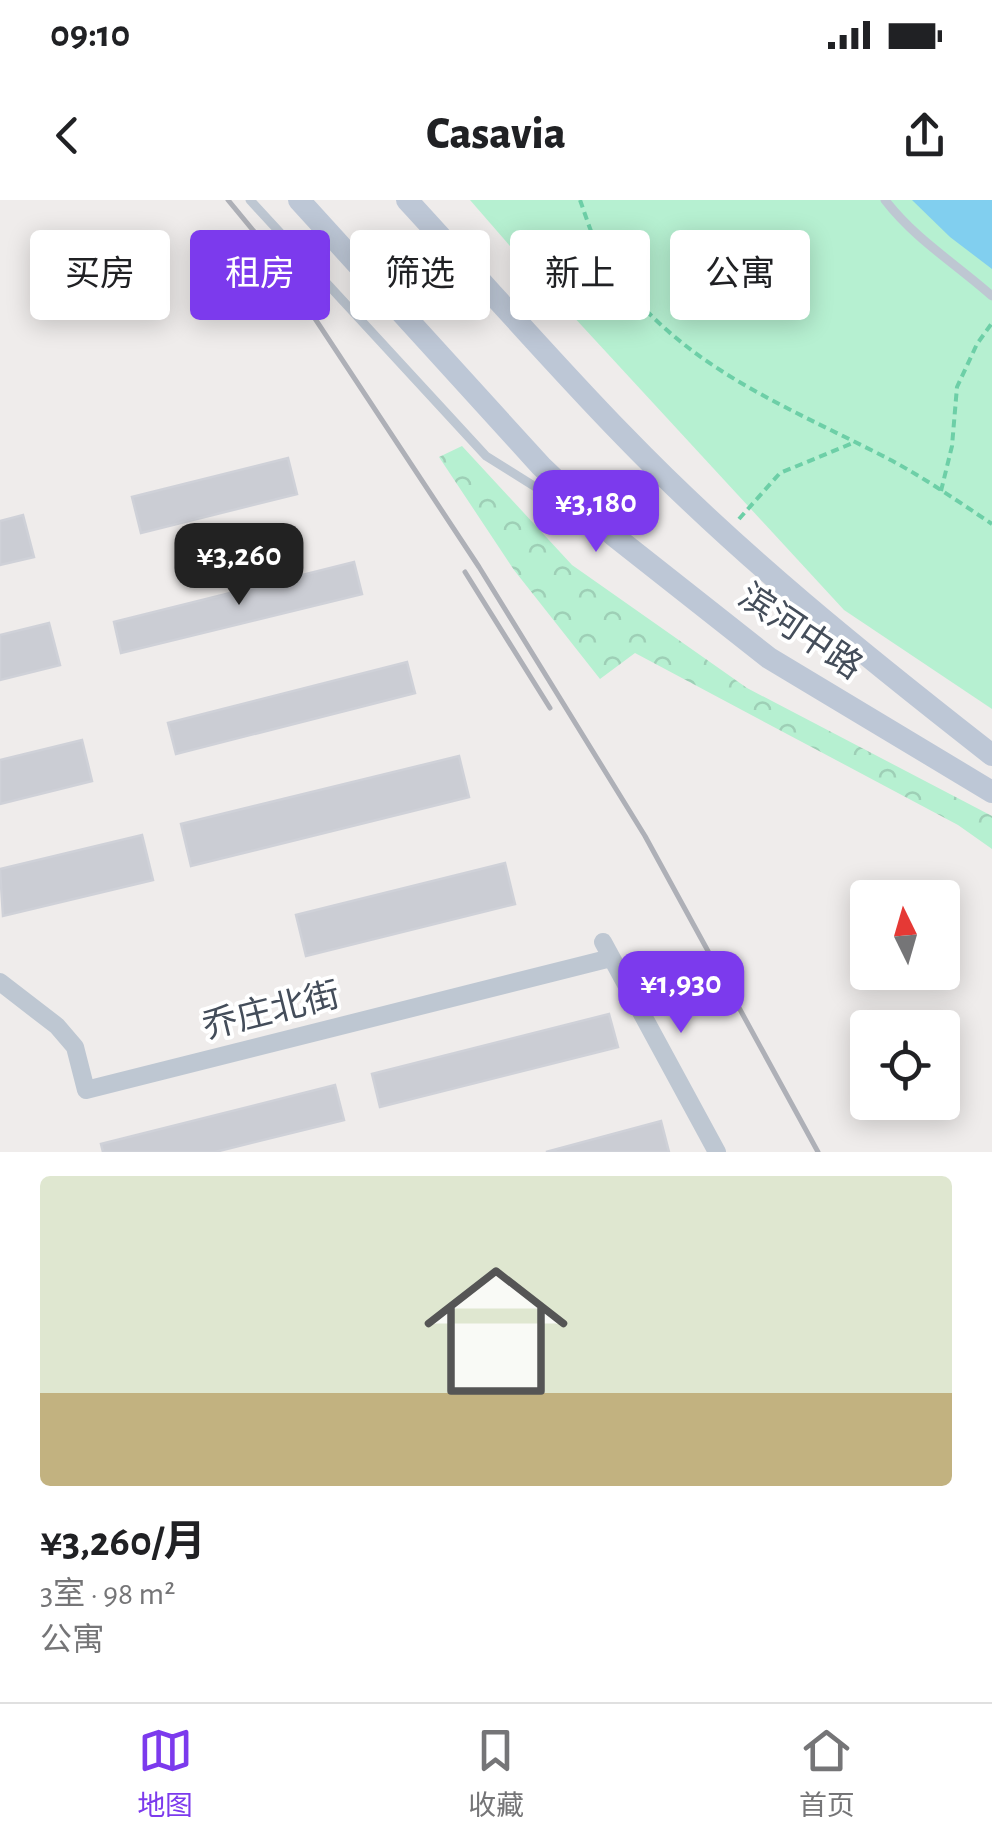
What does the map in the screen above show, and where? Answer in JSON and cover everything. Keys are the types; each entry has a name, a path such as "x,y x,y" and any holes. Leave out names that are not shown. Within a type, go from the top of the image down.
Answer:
{"main road":[{"name":"滨河中路","path":"299,200 542,466 613,535 769,658 992,792"},
{"name":"滨河中路","path":"407,200 625,437 726,534 838,635 992,755"}],"street":[{"name":"乔庄北街","path":"0,982 66,1036 74,1047 86,1090 607,950 716,1152"}],"lane":[{"path":"250,200 486,456 613,535"},
{"path":"886,200 904,225 931,250 992,296"}],"path":[{"path":"580,200 599,248 634,297 674,338 732,380 780,408 855,442 992,524"},
{"path":"941,491 952,446 957,387 977,344 992,323"},
{"path":"726,534 780,472 855,442"}],"green space":[{"path":"470,200 992,200 992,709 844,610 577,320 650,320 650,230 510,230 510,246"},
{"path":"462,446 572,565 747,688 992,816 992,849 958,825 635,653 600,679 514,570 439,457"}],"water":[{"path":"912,200 992,200 992,269 950,237"}],"building":[{"path":"288,458 297,494 141,533 132,497"},
{"path":"23,515 34,557 0,565 0,521"},
{"path":"354,562 362,594 121,653 114,622"},
{"path":"49,623 60,665 0,680 0,635"},
{"path":"407,662 415,693 176,754 168,723"},
{"path":"82,740 92,781 0,804 0,760"},
{"path":"459,756 469,797 191,866 181,824"},
{"path":"142,835 153,880 3,916 0,869"},
{"path":"505,863 515,904 306,956 296,915"},
{"path":"609,1014 618,1047 380,1107 372,1074"},
{"path":"335,1085 344,1120 215,1152 103,1152 101,1144"},
{"path":"661,1121 669,1152 546,1152"}],"railway":[{"path":"228,200 271,252 479,567 645,836 818,1152"},
{"path":"465,572 550,708"}]}
